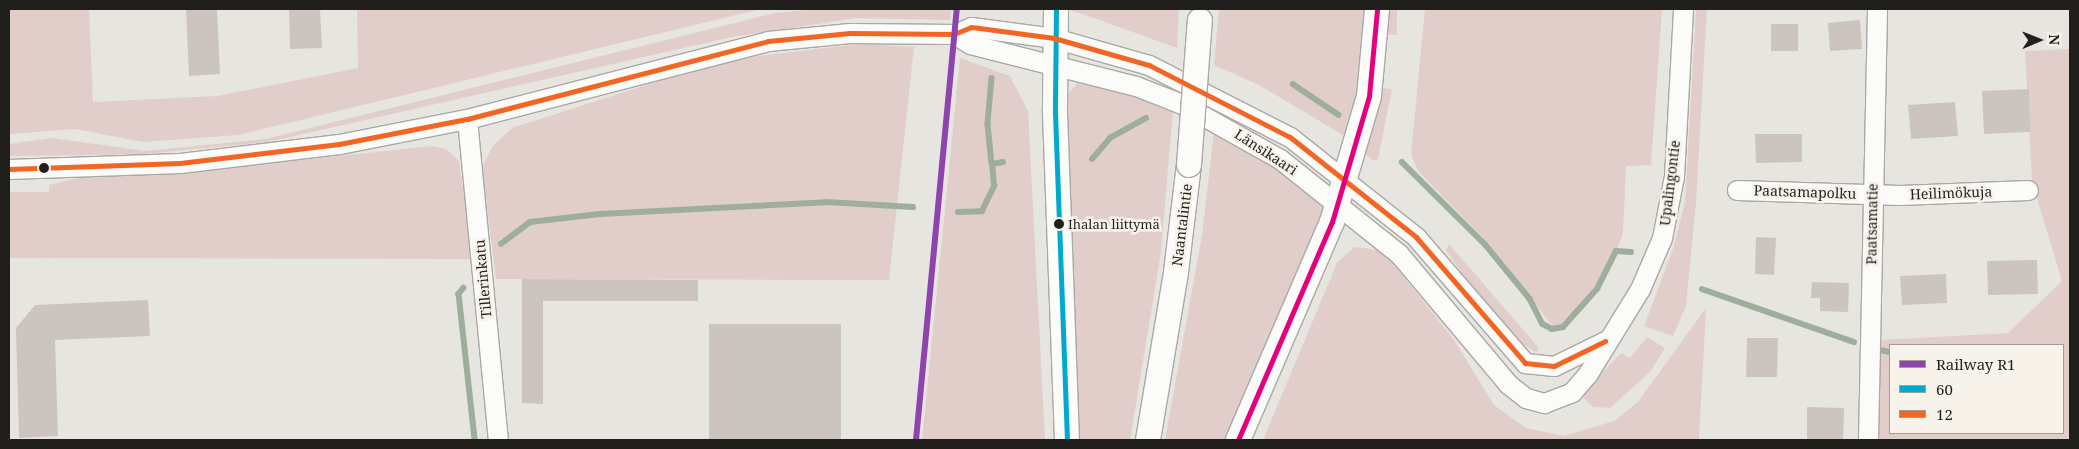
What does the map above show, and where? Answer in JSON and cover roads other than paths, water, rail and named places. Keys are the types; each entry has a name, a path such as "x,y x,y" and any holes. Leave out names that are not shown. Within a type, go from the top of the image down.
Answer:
{"main road":[{"path":"1056,9 1054,63 1067,440"},
{"path":"1238,440 1338,203 1369,96 1376,9"},
{"name":"Naantalintie","path":"1148,440 1176,272 1188,165 1200,14"}],"street":[{"name":"Upalingontie","path":"1508,384 1534,402 1565,396 1587,375 1605,341 1652,265 1668,214 1683,9"},
{"name":"Paatsamatie","path":"1868,440 1877,9"},
{"name":"Länsikaari","path":"9,169 250,156 467,119 768,42 850,33 954,34 972,27 1054,38 1149,65 1188,82 1290,137 1346,177 1416,237 1519,359 1535,367 1554,366 1605,341"},
{"name":"Länsikaari","path":"954,34 970,44 1098,73 1182,104 1280,159 1338,203 1428,284 1508,384"},
{"name":"Tillerinkatu","path":"467,119 498,440"},
{"name":"Paatsamapolku","path":"1737,190 1873,194"},
{"name":"Heilimökuja","path":"1873,194 2028,190"}],"waterway":[{"path":"992,78 988,124 992,164"},
{"path":"1293,84 1339,115"},
{"path":"1092,159 1110,138 1146,118"},
{"path":"958,212 982,211 994,186 992,164 1003,162"},
{"path":"1402,162 1485,244 1530,299 1543,324 1552,329 1563,327 1597,289 1616,251 1631,252"},
{"path":"501,244 530,222 600,214 826,202 913,207"},
{"path":"464,288 459,294 475,440"},
{"path":"1702,289 1854,342"},
{"path":"1880,350 1889,352"}],"rail line":[{"name":"R1","path":"916,440 957,9"}],"place":[{"name":"Ihalan liittymä","path":"1059,224"}]}
